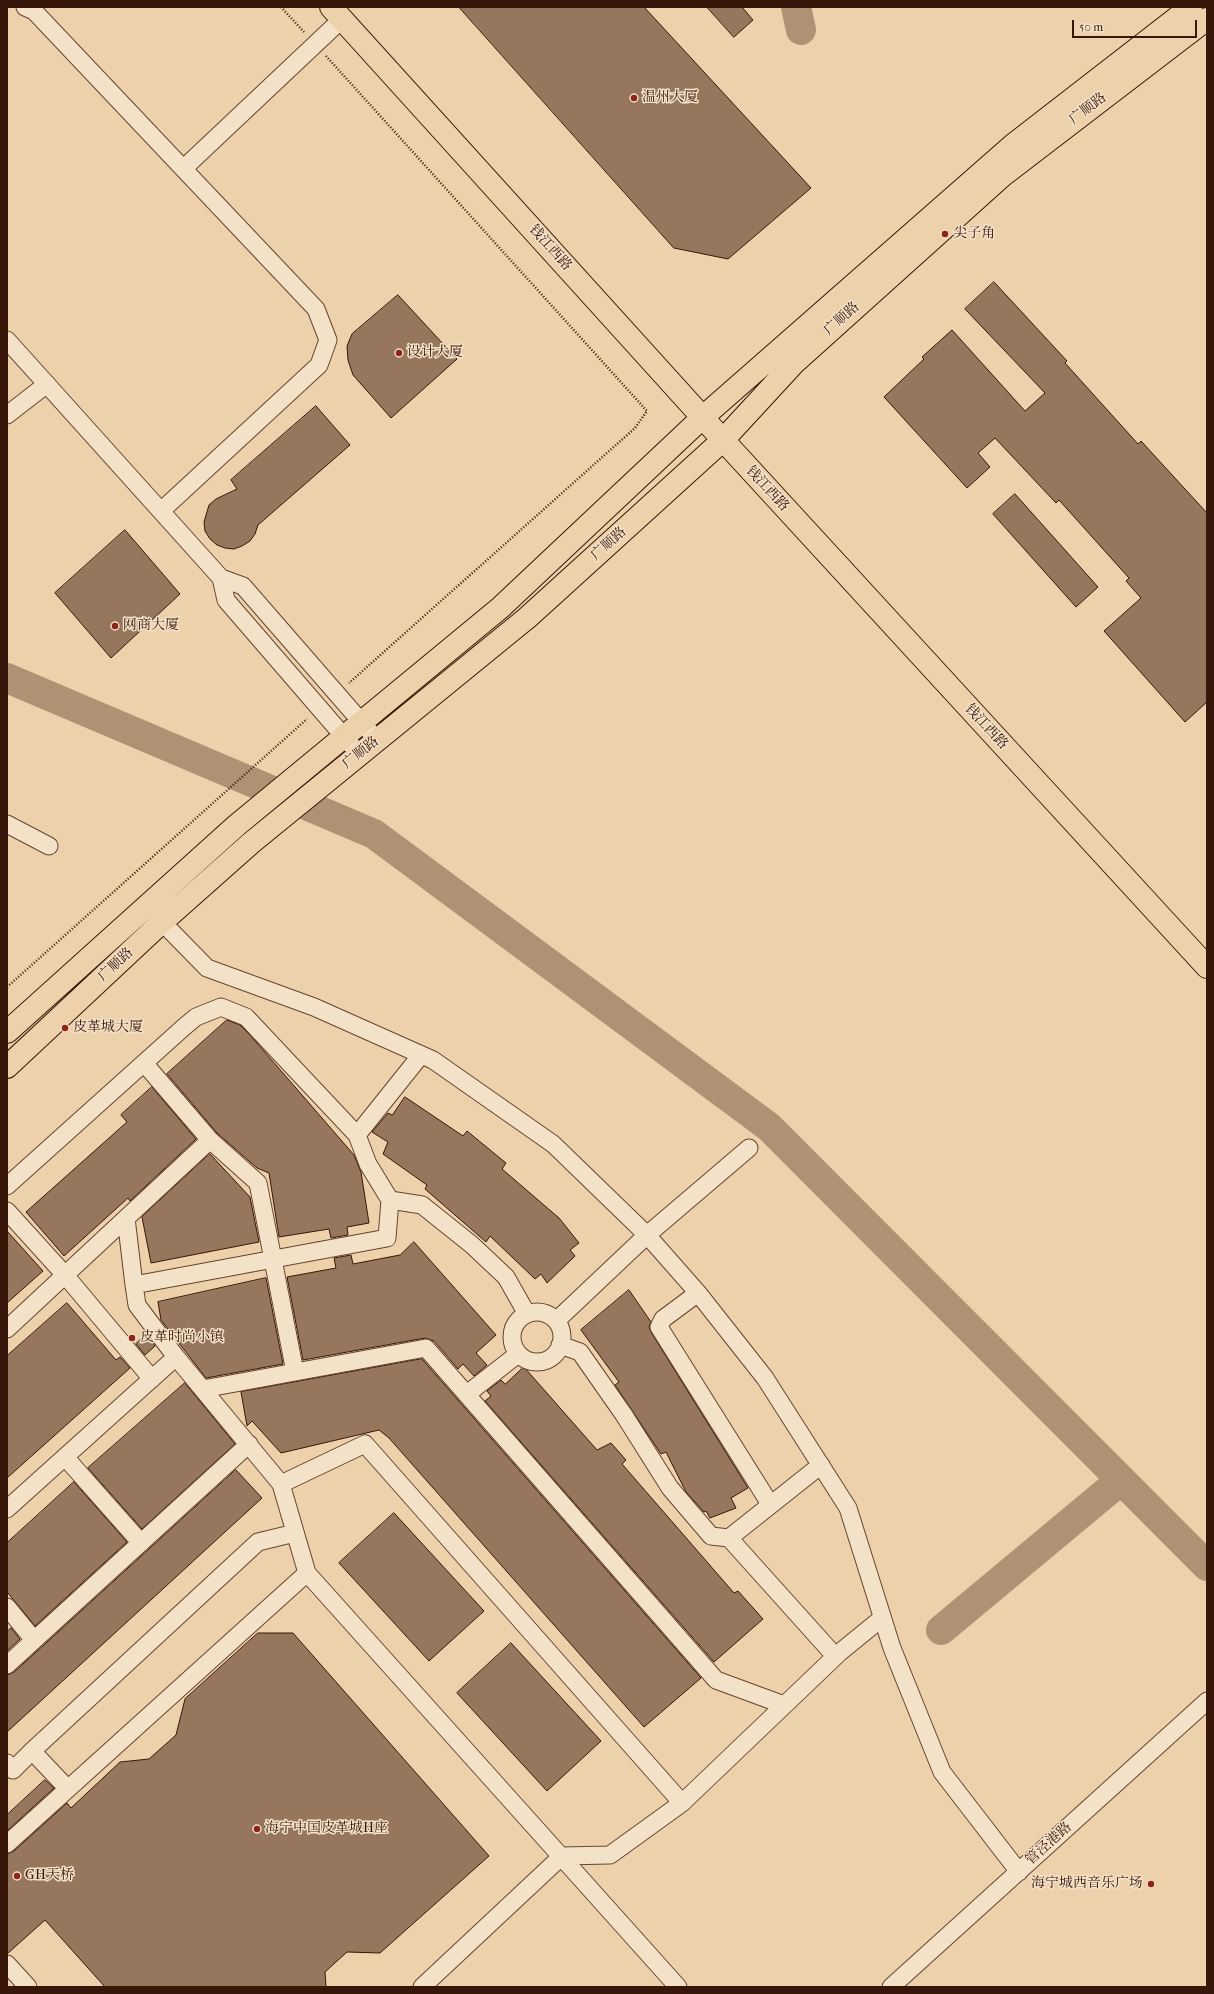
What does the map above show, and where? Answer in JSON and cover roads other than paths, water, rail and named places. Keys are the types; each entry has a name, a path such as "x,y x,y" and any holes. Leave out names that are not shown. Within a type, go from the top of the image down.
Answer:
{"main road":[{"name":"广顺路","path":"7,1032 237,825 500,608 703,417 1013,145 1191,7"},
{"name":"钱江西路","path":"336,13 723,440 1207,967"},
{"name":"广顺路","path":"7,1067 162,922 251,843 528,618 723,440 794,363 1002,176 1207,19"}],"street":[{"path":"25,7 34,11 316,309 328,340 319,366 161,511"},
{"path":"184,168 315,44 336,13"},
{"path":"7,340 220,578 226,600 320,707 359,754"},
{"path":"7,415 47,384"},
{"path":"220,578 243,586 377,740"},
{"path":"7,824 49,846"},
{"path":"162,922 207,968 314,1007 433,1060 553,1144 647,1235 698,1293 765,1378 848,1508 892,1648 942,1772 1019,1872"},
{"path":"7,1186 196,1017 221,1007 246,1017 357,1135 368,1164 390,1200 387,1238 134,1285"},
{"path":"357,1135 421,1055"},
{"path":"144,1063 210,1140 258,1183 295,1372"},
{"path":"7,1329 210,1140"},
{"path":"556,1321 647,1235 749,1148"},
{"path":"390,1200 422,1205 472,1244 506,1277 527,1314"},
{"path":"7,1211 65,1275 152,1379"},
{"path":"126,1218 137,1305 176,1356 281,1484 307,1573 678,1987"},
{"path":"698,1293 662,1320 659,1326 770,1504"},
{"path":"542,1313 556,1321 560,1328 560,1345 556,1353 550,1358 542,1361 529,1360 518,1354 514,1347 513,1332 520,1318 527,1314 542,1313"},
{"path":"560,1345 580,1352 624,1416 670,1488 711,1536 729,1538 835,1656"},
{"path":"203,1389 426,1348 716,1680 784,1704"},
{"path":"467,1394 518,1354"},
{"path":"7,1509 176,1356"},
{"path":"7,1665 249,1444"},
{"path":"281,1484 365,1444 682,1804"},
{"path":"65,1457 141,1543"},
{"path":"729,1538 821,1465"},
{"path":"7,1763 13,1770 258,1542 295,1533"},
{"path":"7,1844 307,1573"},
{"path":"7,1608 34,1640"},
{"path":"422,1987 562,1856 610,1855 682,1804 835,1656 882,1618"},
{"name":"管泾港路","path":"891,1987 1207,1701"},
{"path":"32,1751 68,1789"},
{"path":"7,1964 28,1987"}],"waterway":[{"path":"796,7 801,30"},
{"path":"7,678 374,834 769,1127 1207,1566"},
{"path":"941,1630 1121,1480"}],"place":[{"name":"温州大厦","path":"634,98"},
{"name":"尖子角","path":"945,234"},
{"name":"设计大厦","path":"399,353"},
{"name":"网商大厦","path":"115,626"},
{"name":"皮革城大厦","path":"65,1028"},
{"name":"皮革时尚小镇","path":"132,1338"},
{"name":"海宁中国皮革城H座","path":"257,1829"},
{"name":"GH天桥","path":"17,1876"},
{"name":"海宁城西音乐广场","path":"1151,1884"}]}
